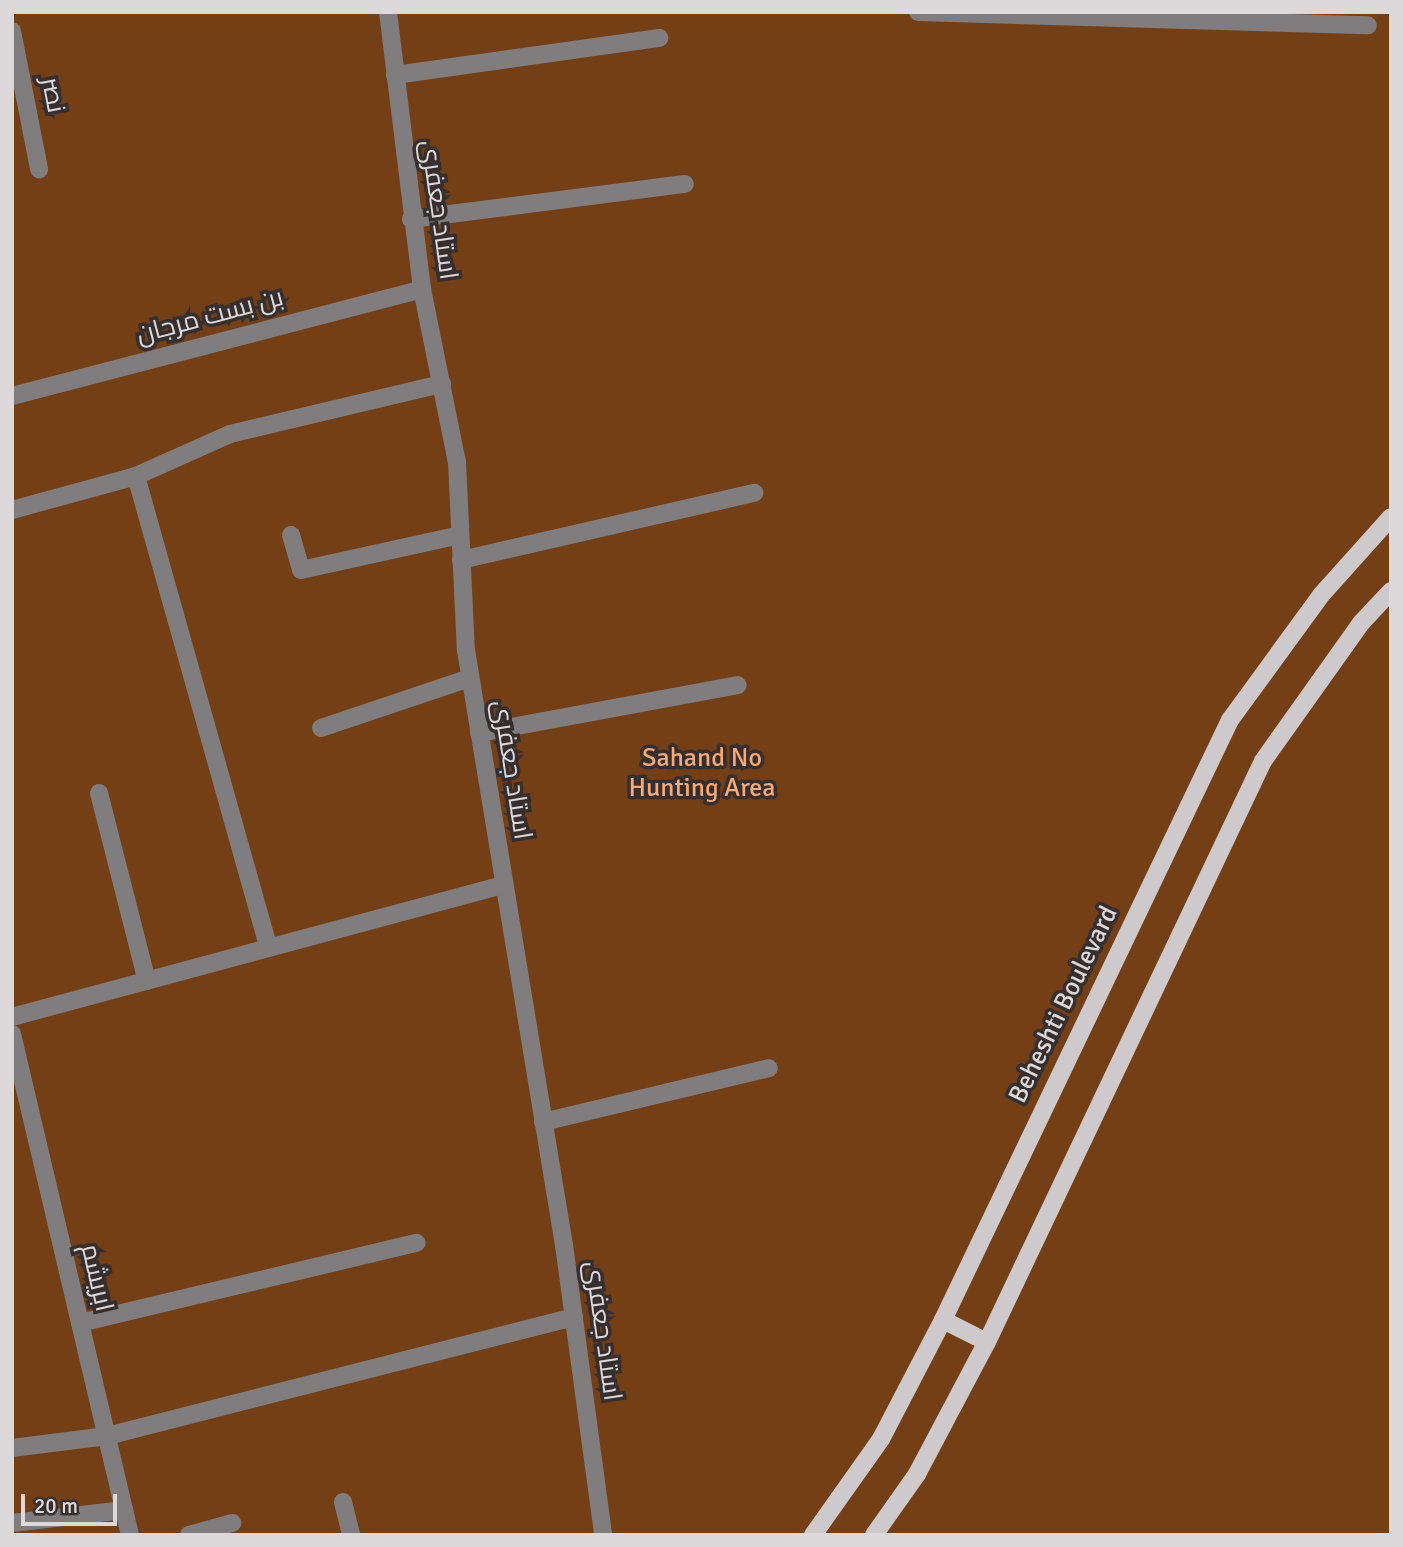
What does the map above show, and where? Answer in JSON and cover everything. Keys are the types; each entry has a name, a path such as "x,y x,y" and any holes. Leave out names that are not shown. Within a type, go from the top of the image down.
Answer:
{"main road":[{"name":"Beheshti Boulevard","path":"813,1535 881,1438 943,1320 1230,720 1322,594 1391,517"},
{"path":"874,1535 917,1474 987,1342 1262,761 1361,622 1391,591"},
{"path":"943,1320 987,1342"}],"street":[{"name":"استاد جعفری","path":"388,12 411,219 422,289 457,462 470,678 543,1122 603,1535"},
{"path":"918,12 1368,25"},
{"name":"نصر","path":"12,31 39,169"},
{"path":"395,75 659,38"},
{"path":"411,219 685,184"},
{"name":"بن بست مرجان","path":"12,396 422,289"},
{"path":"12,510 136,476 230,434 442,384"},
{"path":"136,476 269,948"},
{"path":"461,560 754,493"},
{"path":"291,535 301,570 460,535"},
{"path":"321,728 470,678"},
{"path":"479,733 738,685"},
{"path":"99,793 146,981"},
{"path":"12,1017 503,885"},
{"name":"ابریشم","path":"12,1034 130,1535"},
{"path":"543,1122 769,1068"},
{"path":"80,1323 417,1243"},
{"path":"12,1448 107,1436 573,1317"},
{"path":"343,1502 351,1535"},
{"path":"12,1523 124,1510"},
{"path":"189,1535 232,1523"}],"green space":[{"name":"Sahand No Hunting Area","path":"12,12 1391,12 1391,1535 12,1535"}]}
